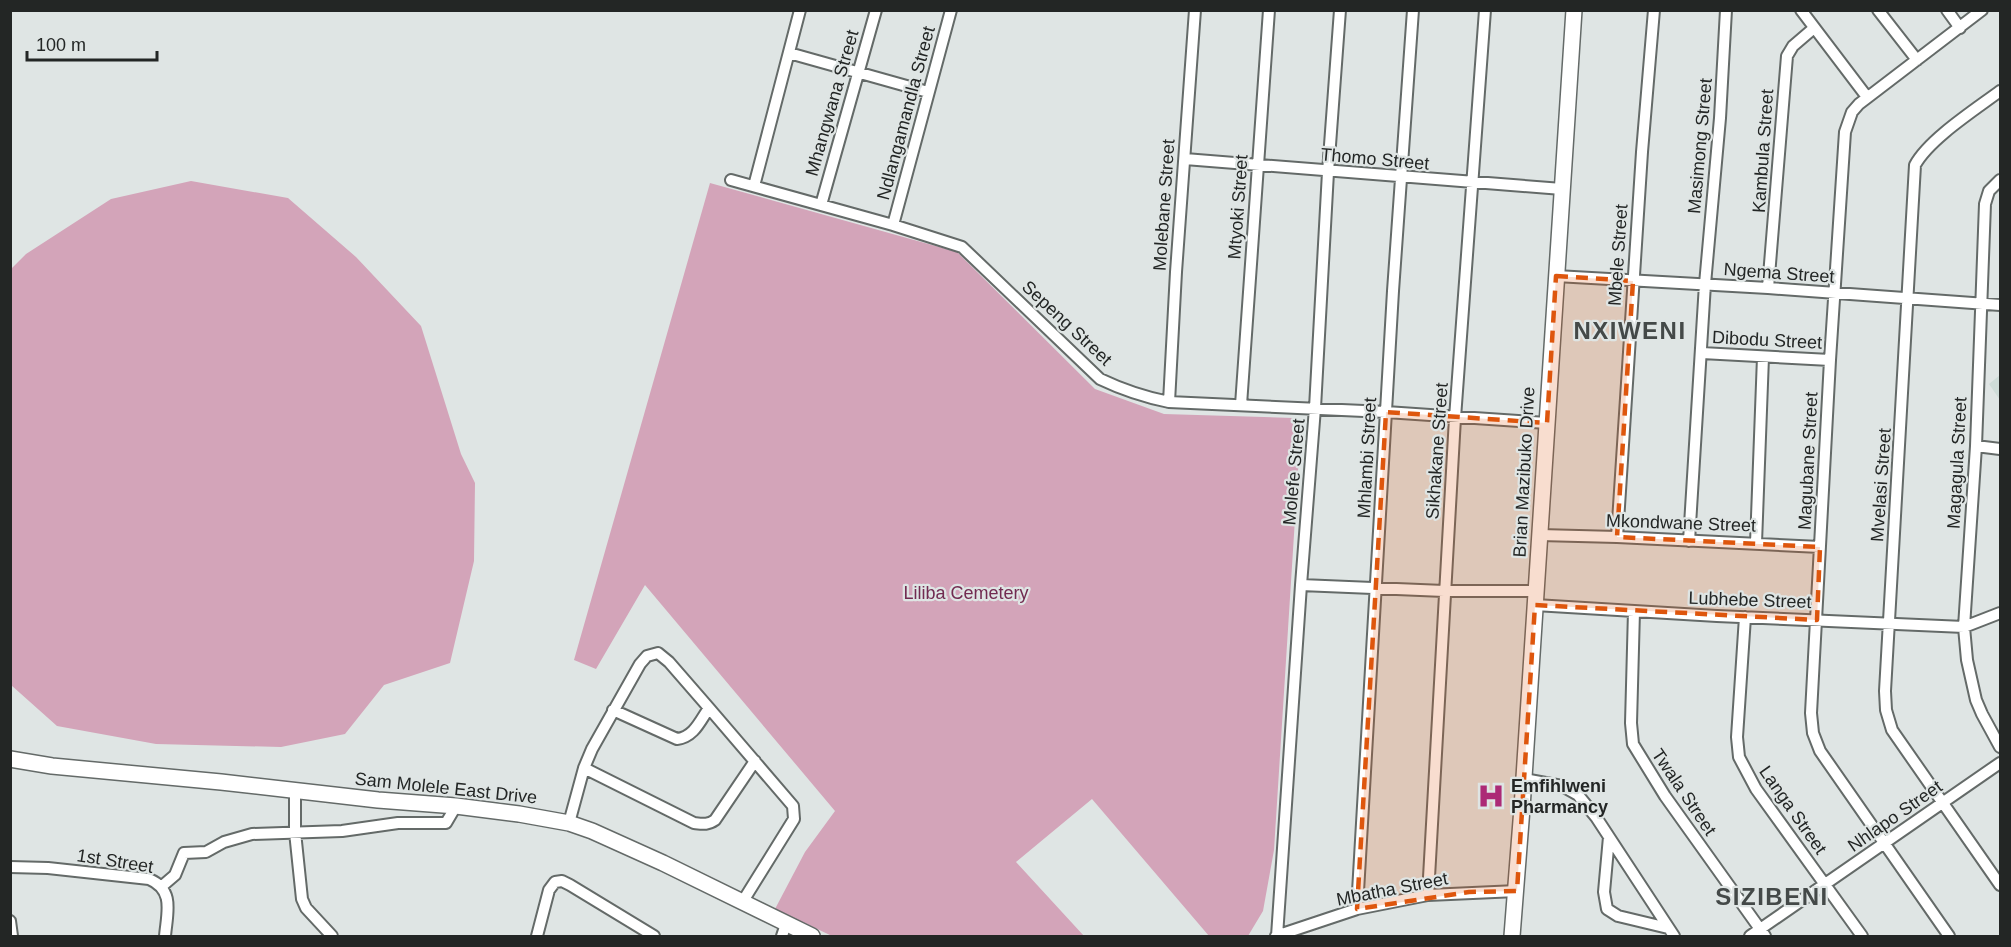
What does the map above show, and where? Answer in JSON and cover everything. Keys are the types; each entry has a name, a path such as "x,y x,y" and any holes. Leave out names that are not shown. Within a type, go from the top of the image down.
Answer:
{"street":[{"path":"754,186 800,10"},
{"name":"Mhangwana Street","path":"821,205 876,10"},
{"name":"Ndlangamandla Street","path":"893,225 951,10"},
{"name":"Molebane Street","path":"1169,402 1195,10"},
{"name":"Mtyoki Street","path":"1241,405 1269,10"},
{"name":"Molefe Street","path":"1277,936 1315,408 1328,172 1340,10"},
{"name":"Mhlambi Street","path":"1357,909 1386,412 1413,10"},
{"name":"Sikhakane Street","path":"1428,895 1455,418 1485,10"},
{"name":"Brian Mazibuko Drive","path":"1512,936 1574,10"},
{"name":"Mbele Street","path":"1617,537 1633,281 1654,10"},
{"name":"Masimong Street","path":"1689,541 1705,284 1720,118 1726,10"},
{"path":"1801,10 1867,97"},
{"path":"1878,10 1917,60"},
{"path":"1947,10 1960,28"},
{"name":"Magubane Street","path":"1949,936 1826,761 1812,733 1811,713 1845,132 1852,112 1867,97 1983,10"},
{"name":"Kambula Street","path":"1768,288 1787,56 1793,46 1814,28"},
{"path":"789,53 928,92"},
{"name":"Mvelasi Street","path":"2001,91 1934,142 1920,155 1915,165 1885,691 1888,721 1907,753 2001,885"},
{"name":"Thomo Street","path":"1185,159 1562,189"},
{"name":"Sepeng Street","path":"731,180 893,225 962,247 1100,379 1122,390 1169,402 1315,408 1547,423"},
{"name":"Magagula Street","path":"2001,180 1989,190 1985,204 1976,447 1964,627 1967,660 1976,700 2001,747"},
{"name":"Ngema Street","path":"1556,276 2001,304"},
{"name":"Dibodu Street","path":"1702,353 1830,360"},
{"path":"1756,543 1763,357"},
{"path":"1976,447 2001,449"},
{"name":"Mkondwane Street","path":"1540,535 1820,547"},
{"name":"Lubhebe Street","path":"1301,585 1444,591 1536,598 1634,611 1964,627"},
{"name":"Twala Street","path":"1634,611 1631,723 1633,744 1665,796 1763,933"},
{"path":"1964,627 2001,613"},
{"name":"Langa Street","path":"1745,617 1737,736 1739,757 1756,789 1862,936"},
{"path":"569,823 584,768 592,749 640,664 647,656 658,652 793,806 794,816 743,902"},
{"path":"613,710 677,739 691,734 709,708"},
{"name":"Sam Molele East Drive","path":"10,759 52,766 519,814 569,823 592,831 743,902 784,930 812,936"},
{"path":"584,768 704,825 715,820 754,761"},
{"name":"Nhlapo Street","path":"1750,936 1763,933 1825,885 2001,763"},
{"name":"Sam Molele East Drive","path":"10,768 52,766"},
{"path":"1524,779 1572,790 1591,811 1671,932"},
{"path":"295,790 295,831 302,899 306,908 332,936"},
{"path":"161,887 175,875 185,852 206,852 224,842 252,834 342,831 398,823 446,823 456,807"},
{"path":"1609,837 1604,892 1607,909 1618,916 1671,932"},
{"name":"1st Street","path":"10,867 48,868 149,879 161,887 167,898 165,936"},
{"path":"537,936 549,890 555,882 562,881 654,936"},
{"name":"Mbatha Street","path":"1277,936 1357,909 1428,895 1516,891"},
{"path":"10,921 12,936"}],"highlighted area":[{"path":"1556,276 1633,281 1617,537 1820,547 1817,620 1535,605 1517,891 1469,892 1357,909 1386,412 1547,423"}],"shaded area":[{"path":"2000,375 2000,400 1989,384"}],"green space":[{"path":"191,181 288,198 356,257 421,326 461,454 475,483 474,561 450,663 384,685 345,734 281,747 156,744 57,726 11,685 11,269 26,254 111,199"},
{"name":"Liliba Cemetery","path":"710,183 957,252 1095,389 1164,414 1293,418 1301,424 1274,850 1263,911 1248,936 1209,936 1092,799 1016,862 1084,936 832,936 775,909 805,852 835,811 645,585 596,669 574,660"}],"place":[{"name":"Emfihlweni Pharmancy","path":"1491,796"}],"district":[{"name":"NXIWENI","path":"1630,330"},
{"name":"SIZIBENI","path":"1772,896"}]}
